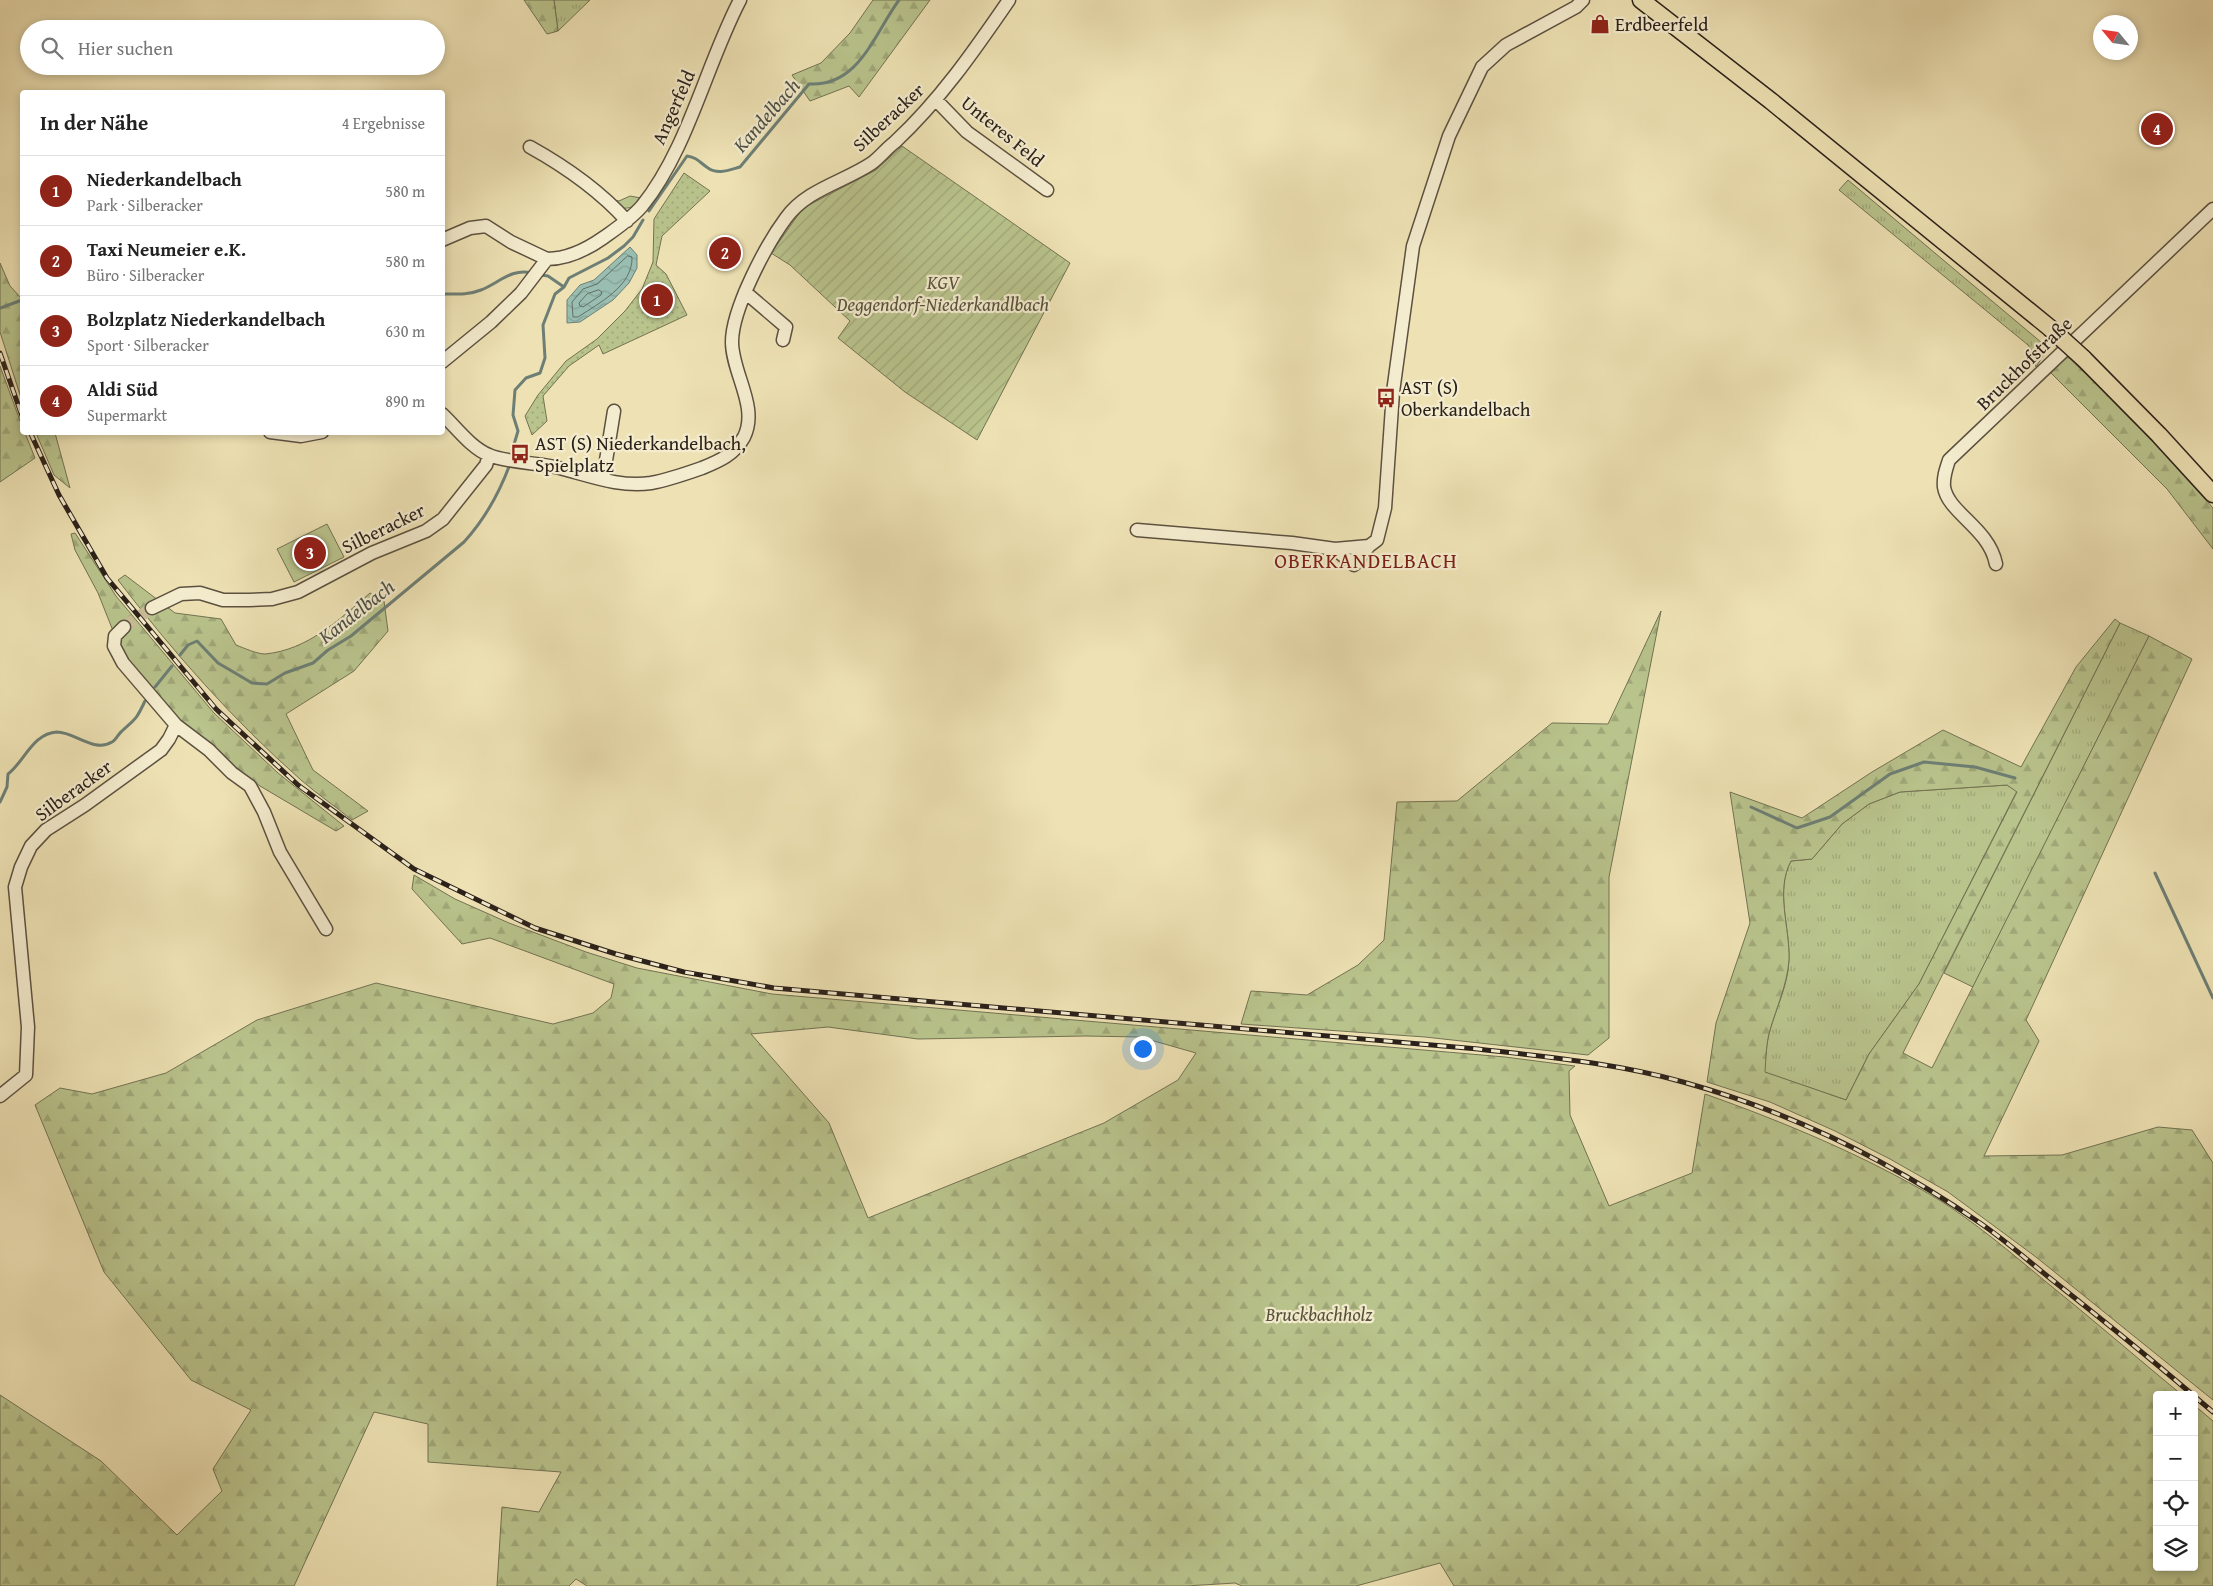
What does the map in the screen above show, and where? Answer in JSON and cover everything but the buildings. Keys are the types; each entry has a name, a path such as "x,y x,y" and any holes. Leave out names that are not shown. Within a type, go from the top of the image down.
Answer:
{"main road":[{"path":"1645,2 1771,101 2050,328 2083,358 2159,435 2213,494"}],"street":[{"name":"Angerfeld","path":"547,259 562,259 592,246 626,221 641,207 663,174 676,149 740,0"},
{"name":"Silberacker","path":"445,417 474,445 489,456 555,467 630,484 667,480 721,461 734,451 744,436 748,420 747,403 735,365 732,344 733,324 745,292 787,217 801,202 832,182 872,163 924,115 973,53 1009,0"},
{"path":"1335,549 1354,565 1368,546 1377,540 1385,508 1393,392 1413,246 1449,136 1482,67 1506,45 1569,11 1584,0"},
{"name":"Unteres Feld","path":"936,100 967,132 1047,190"},
{"path":"530,147 547,156 607,199 626,221"},
{"name":"Bruckhofstraße","path":"1996,564 1994,553 1984,536 1948,498 1944,487 1944,476 1949,460 2213,209"},
{"path":"445,239 470,228 486,226 511,242 547,259 516,298 491,322 445,360"},
{"path":"745,292 786,327 783,340"},
{"path":"603,479 614,411"},
{"path":"293,435 306,435"},
{"name":"Silberacker","path":"152,608 181,594 200,593 223,600 249,600 272,599 298,592 372,554 426,531 443,519 486,465 489,456"},
{"path":"1138,530 1292,543 1335,549 1368,546"},
{"path":"124,628 116,636 114,646 123,663 176,725 209,750 232,773 250,786 264,812 280,852 326,928"},
{"name":"Silberacker","path":"0,1096 26,1075 28,1027 15,887 21,867 31,846 46,830 86,805 161,750 176,725"}],"green space":[{"path":"524,0 554,0 558,31 547,34"},
{"path":"554,0 590,0 558,31"},
{"path":"873,0 930,0 859,97 849,86 810,101 792,75 821,63 850,33"},
{"name":"KGV Deggendorf-Niederkandlbach","path":"902,146 1070,263 977,440 905,392 838,338 850,321 790,265 771,253 803,208 876,170"},
{"path":"684,173 710,191 662,236 656,265 666,274 687,315 603,354 599,345 569,366 543,396 547,421 532,435 525,416 538,395 566,361 597,339 625,311 642,289 653,262 654,219"},
{"path":"1848,180 2048,348 2036,367 2033,352 2028,345 1839,190"},
{"path":"630,196 641,198 635,205 628,208 621,208 614,200 619,201"},
{"path":"0,263 10,286 20,297 20,395 0,332"},
{"path":"2067,356 2125,411 2213,508 2213,549 2167,489 2051,373"},
{"path":"0,366 20,421 20,435 26,435 35,458 0,482"},
{"path":"37,435 56,435 70,488 54,475"},
{"path":"327,524 344,557 294,582 277,549"},
{"path":"75,533 116,596 214,713 278,773 344,826 336,831 260,786 162,705 121,651 98,593 75,550 71,534"},
{"path":"125,575 175,613 221,619 236,645 262,654 281,651 309,640 335,623 370,593 384,601 388,631 354,671 286,714 313,770 368,811 352,820 301,780 251,734 182,659 139,607 118,580"},
{"path":"1661,611 1609,877 1609,1038 1588,1055 1425,1037 1241,1024 1251,991 1307,995 1358,965 1384,940 1397,802 1457,801 1552,723 1608,724"},
{"path":"2115,619 2120,623 1903,1053 1932,1068 2149,636 2192,659 2026,1020 2039,1041 1984,1156 2062,1155 2158,1127 2192,1130 2213,1163 2213,1400 2036,1257 1948,1192 1835,1131 1770,1102 1707,1082 1716,1023 1750,923 1730,792 1802,818 1872,772 1943,730 2021,767 2076,667","holes":["2007,785 2017,792 1919,984 1869,1054 1846,1100 1765,1072 1769,1035 1788,969 1789,948 1784,909 1784,884 1791,861 1812,859 1842,824 1869,804 1900,792"]},
{"path":"2120,623 2149,636 1973,987 1944,973"},
{"path":"2007,785 2017,791 1919,984 1869,1054 1846,1100 1764,1072 1769,1035 1788,969 1789,948 1784,909 1784,884 1791,861 1812,859 1842,824 1869,804 1900,792"},
{"name":"Bruckbachholz","path":"414,875 455,899 509,923 586,952 637,968 772,994 1505,1057 1575,1066 1569,1071 1570,1115 1609,1206 1692,1173 1705,1094 1823,1140 1936,1198 2005,1248 2177,1391 2153,1391 2153,1571 2198,1571 2198,1408 2213,1421 2213,1586 1454,1586 1440,1563 1356,1586 1242,1586 1235,1583 1186,1586 587,1586 576,1579 569,1586 497,1586 502,1507 539,1512 561,1472 428,1462 428,1424 374,1412 294,1586 0,1586 0,1395 101,1461 177,1535 222,1491 213,1469 251,1410 191,1380 104,1272 35,1105 60,1088 92,1094 166,1073 257,1020 376,983 553,1024 593,1013 611,998 614,984 490,938 462,944 412,889","holes":["828,1027 918,1039 1140,1037 1196,1053 1178,1080 1104,1123 868,1218 829,1123 751,1034"]}],"water":[{"path":"630,247 637,255 637,268 629,283 613,300 580,322 567,323 567,300 580,285 594,280"}],"waterway":[{"name":"Kandelbach","path":"649,211 687,156 716,171 740,167 809,84 826,83 841,77 853,68 873,42 899,0"},
{"name":"Kandelbach","path":"512,451 518,431 513,415 515,390 526,378 540,373 545,358 543,325 555,294 564,287 569,278 608,258 624,246 633,237 643,220"},
{"path":"445,294 472,293 511,274 532,273"},
{"path":"541,275 548,276 564,287"},
{"path":"0,308 20,301"},
{"name":"Kandelbach","path":"180,655 188,645 197,641 218,663 252,683 267,684 285,673 313,663 328,650 351,636 464,542 491,506 510,464"},
{"path":"155,687 172,666"},
{"name":"Kandelbach","path":"0,802 7,787 8,774 41,737 57,732 71,735 91,744 105,745 113,741 133,721 145,701"},
{"path":"1751,807 1797,828 1830,817 1890,774 1924,762 1975,767 2015,778"},
{"path":"2155,873 2213,998"}],"tunnel":[{"path":"124,627 152,608"}],"railway":[{"path":"0,353 20,410"},
{"path":"31,435 59,495 107,578 216,709 298,785 414,869 535,928 616,954 684,972 774,988 1478,1049 1607,1065 1683,1082 1761,1108 1837,1140 1946,1200 2007,1243 2188,1391"},
{"path":"2198,1399 2213,1412"}],"place":[{"name":"Erdbeerfeld","path":"1600,24"},
{"name":"Aldi Süd","path":"2157,129"},
{"name":"Taxi Neumeier e.K.","path":"725,253"},
{"name":"Niederkandelbach","path":"657,300"},
{"name":"AST (S) Oberkandelbach","path":"1386,398"},
{"name":"AST (S) Niederkandelbach, Spielplatz","path":"520,454"},
{"name":"Bolzplatz Niederkandelbach","path":"310,553"}],"district":[{"name":"OBERKANDELBACH","path":"1366,560"}]}
